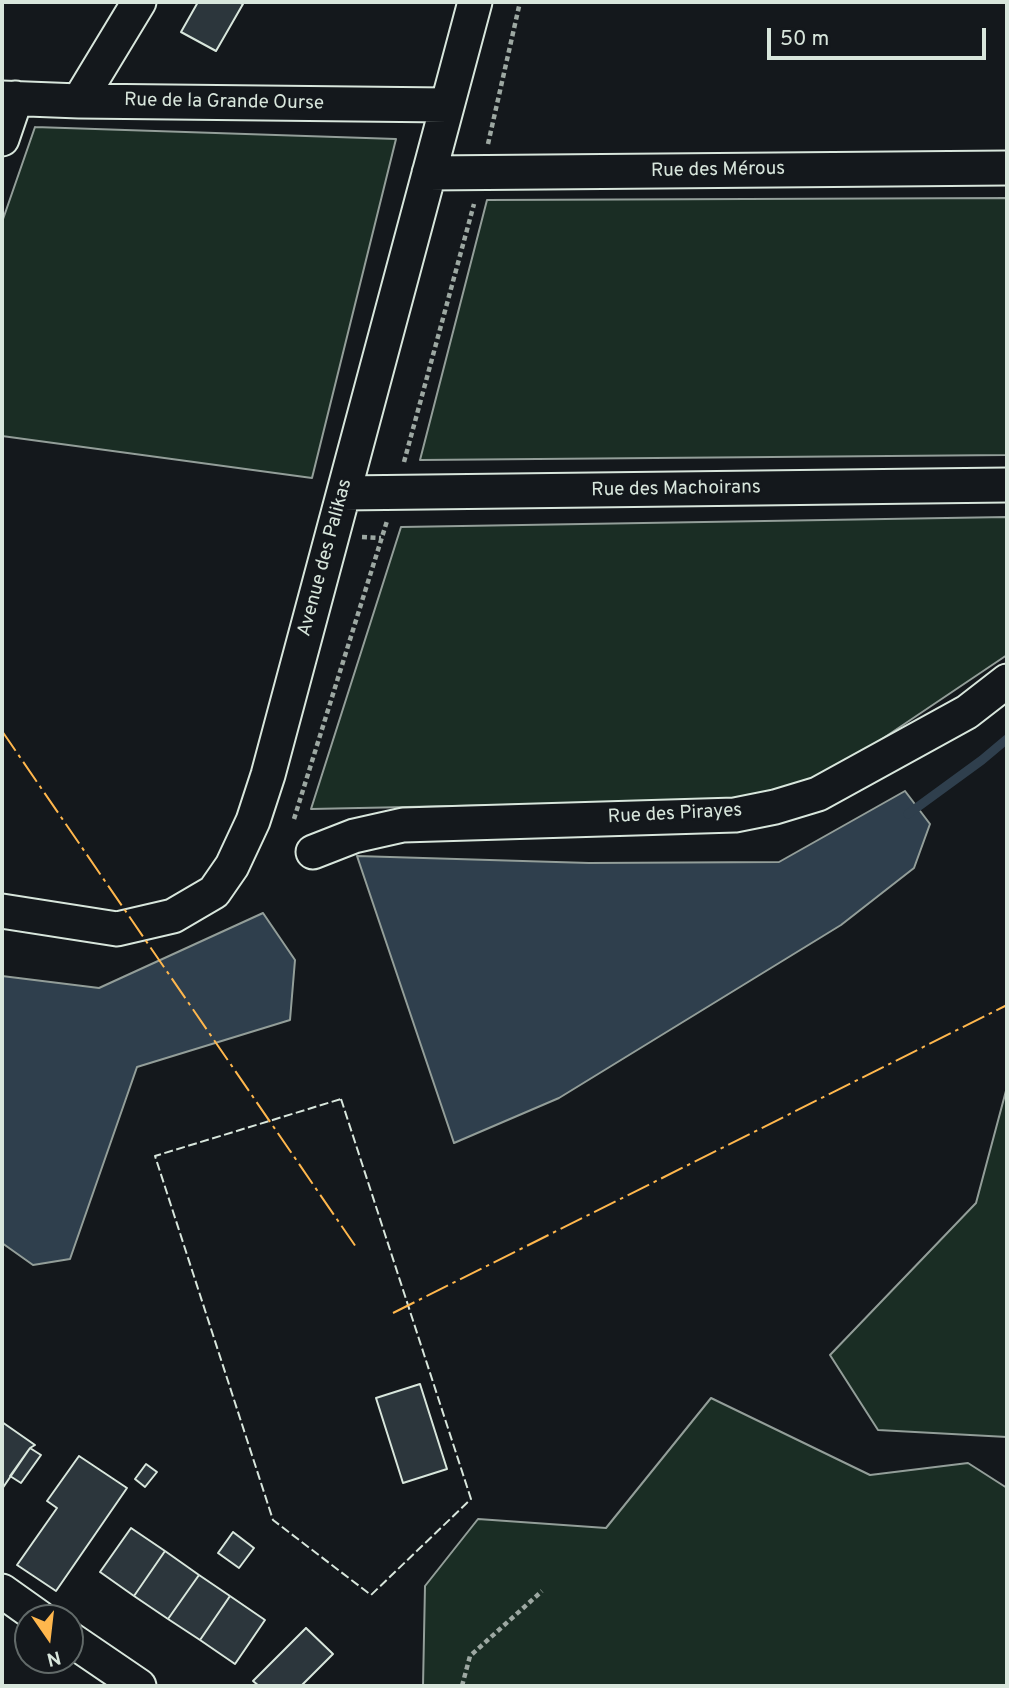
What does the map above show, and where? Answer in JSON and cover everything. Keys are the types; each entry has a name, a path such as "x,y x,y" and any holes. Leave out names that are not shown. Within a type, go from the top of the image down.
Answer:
{"street":[{"path":"79,101 139,2"},
{"name":"Avenue des Palikas","path":"2,911 117,929 173,916 215,892 232,866 253,821 264,786 475,2"},
{"path":"2,139 9,98"},
{"name":"Rue de la Grande Ourse","path":"9,98 447,105"},
{"name":"Rue des Mérous","path":"429,173 1007,168"},
{"name":"Rue des Machoirans","path":"344,493 1007,485"},
{"name":"Rue des Pirayes","path":"313,852 354,836 403,825 735,815 775,807 818,794 967,712 1007,681"},
{"path":"2,1591 20,1604"},
{"path":"84,1649 138,1686"}],"path":[{"path":"486,154 520,2"},
{"path":"402,472 478,193"},
{"path":"294,819 389,513"},
{"path":"462,1686 470,1656 542,1591"}],"green space":[{"path":"35,127 396,139 312,478 2,436 2,222"},
{"path":"1007,198 1007,455 420,460 487,200"},
{"path":"1007,517 1007,655 830,774 743,800 311,809 401,527"},
{"path":"1007,1087 1007,1437 878,1430 830,1355 976,1203"},
{"path":"711,1398 870,1475 968,1463 1007,1488 1007,1686 423,1686 425,1586 478,1519 606,1528"}],"water":[{"path":"905,791 930,824 914,868 841,925 559,1098 454,1143 357,856 589,863 779,862"},
{"path":"263,913 295,960 290,1020 137,1067 70,1259 33,1265 2,1243 2,976 99,988"}],"building":[{"path":"198,2 243,4 216,51 181,32"},
{"path":"420,1384 447,1469 403,1483 376,1398"},
{"path":"2,1422 35,1445 30,1448 2,1489"},
{"path":"30,1448 41,1455 21,1483 10,1476"},
{"path":"79,1456 127,1488 56,1591 17,1565 57,1508 47,1501"},
{"path":"146,1464 157,1472 145,1487 135,1479"},
{"path":"131,1528 165,1551 134,1596 100,1572"},
{"path":"233,1532 254,1548 239,1568 218,1553"},
{"path":"165,1551 199,1575 168,1619 134,1596"},
{"path":"199,1575 230,1596 200,1640 168,1619"},
{"path":"230,1596 265,1620 235,1664 200,1640"},
{"path":"306,1628 333,1654 301,1686 259,1686 253,1681"}],"waterway":[{"path":"908,814 1007,739"}],"fence":[{"path":"341,1099 471,1499 371,1595 273,1520 155,1156 341,1099"}],"power":[{"path":"2,731 356,1247"},
{"path":"393,1313 1007,1005"}]}
